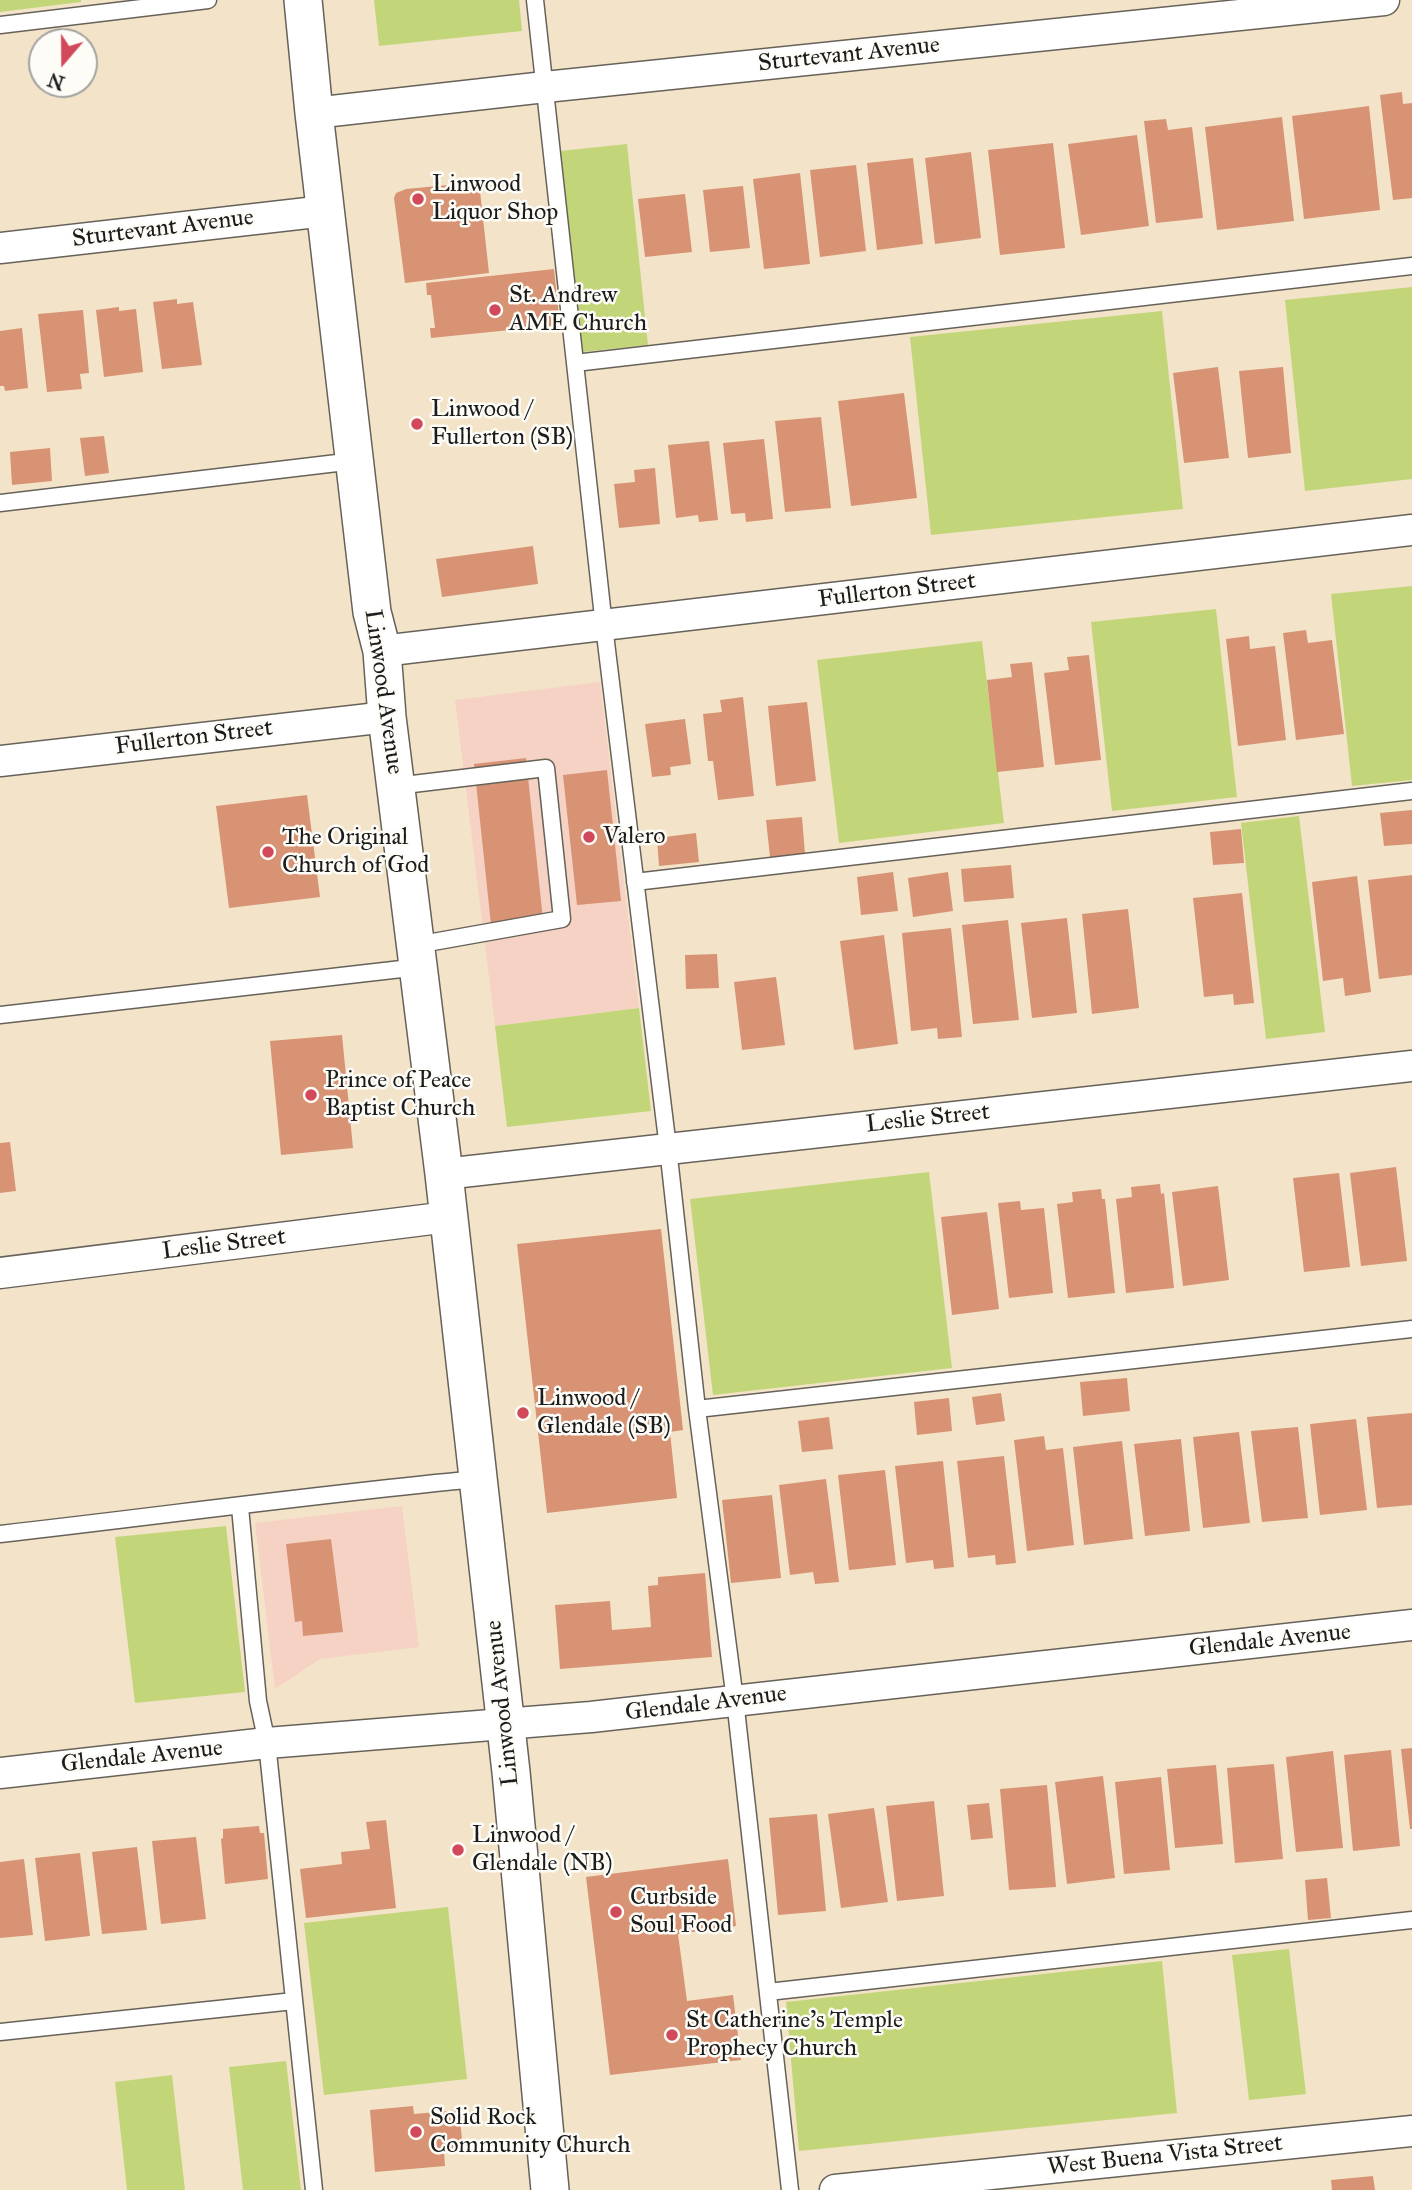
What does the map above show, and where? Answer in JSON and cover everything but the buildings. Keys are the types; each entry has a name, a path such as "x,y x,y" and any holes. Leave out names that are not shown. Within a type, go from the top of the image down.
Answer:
{"street":[{"path":"303,0 314,113"},
{"name":"Sturtevant Avenue","path":"314,113 1384,0"},
{"name":"Linwood Avenue","path":"314,113 372,612 383,651 387,717 444,1174 505,1723 550,2190"},
{"name":"Sturtevant Avenue","path":"0,248 325,211"},
{"name":"Fullerton Street","path":"383,651 1412,530"},
{"name":"Fullerton Street","path":"0,761 387,717"},
{"name":"Leslie Street","path":"444,1174 1412,1066"},
{"name":"Leslie Street","path":"0,1273 448,1217"},
{"name":"Glendale Avenue","path":"0,1773 267,1743 591,1717 1412,1625"},
{"name":"West Buena Vista Street","path":"835,2190 1412,2131"}],"lane":[{"path":"0,25 208,0"},
{"path":"535,0 604,626 697,1409 735,1700 790,2190"},
{"path":"575,363 1412,266"},
{"path":"0,503 354,461"},
{"path":"0,1015 417,956 562,919 546,768 396,786"},
{"path":"635,882 1412,791"},
{"path":"697,1409 1412,1329"},
{"path":"0,1534 240,1507 354,1491 477,1479"},
{"path":"240,1507 258,1701 267,1743 314,2190"},
{"path":"768,1992 1412,1920"},
{"path":"0,2032 294,2001"}],"shaded area":[{"path":"600,682 639,1008 495,1026 455,700"},
{"path":"402,1506 419,1647 320,1659 275,1689 255,1523"}],"green space":[{"path":"0,0 81,0 81,2 0,12"},
{"path":"374,0 519,0 522,31 379,46"},
{"path":"627,144 648,345 582,352 560,151"},
{"path":"1412,287 1412,479 1305,491 1285,300"},
{"path":"1162,311 1183,509 931,535 910,337"},
{"path":"1412,586 1412,780 1352,786 1331,594"},
{"path":"1216,609 1237,797 1112,811 1091,622"},
{"path":"982,641 1004,823 839,843 817,660"},
{"path":"1299,816 1325,1032 1266,1039 1241,823"},
{"path":"639,1008 651,1111 507,1127 495,1026"},
{"path":"929,1172 952,1368 713,1395 690,1199"},
{"path":"226,1526 245,1692 135,1703 115,1537"},
{"path":"448,1907 467,2079 324,2095 304,1923"},
{"path":"1289,1949 1306,2094 1249,2100 1232,1955"},
{"path":"1162,1961 1177,2113 799,2151 786,2002"},
{"path":"286,2061 301,2190 243,2190 229,2067"},
{"path":"172,2075 185,2190 127,2190 115,2082"}],"place":[{"name":"Linwood Liquor Shop","path":"418,199"},
{"name":"St. Andrew AME Church","path":"495,310"},
{"name":"Linwood / Fullerton (SB)","path":"417,424"},
{"name":"Valero","path":"589,837"},
{"name":"The Original Church of God","path":"268,852"},
{"name":"Prince of Peace Baptist Church","path":"311,1095"},
{"name":"Linwood / Glendale (SB)","path":"523,1413"},
{"name":"Linwood / Glendale (NB)","path":"458,1850"},
{"name":"Curbside Soul Food","path":"616,1912"},
{"name":"St Catherine's Temple Prophecy Church","path":"672,2035"},
{"name":"Solid Rock Community Church","path":"416,2132"}]}
